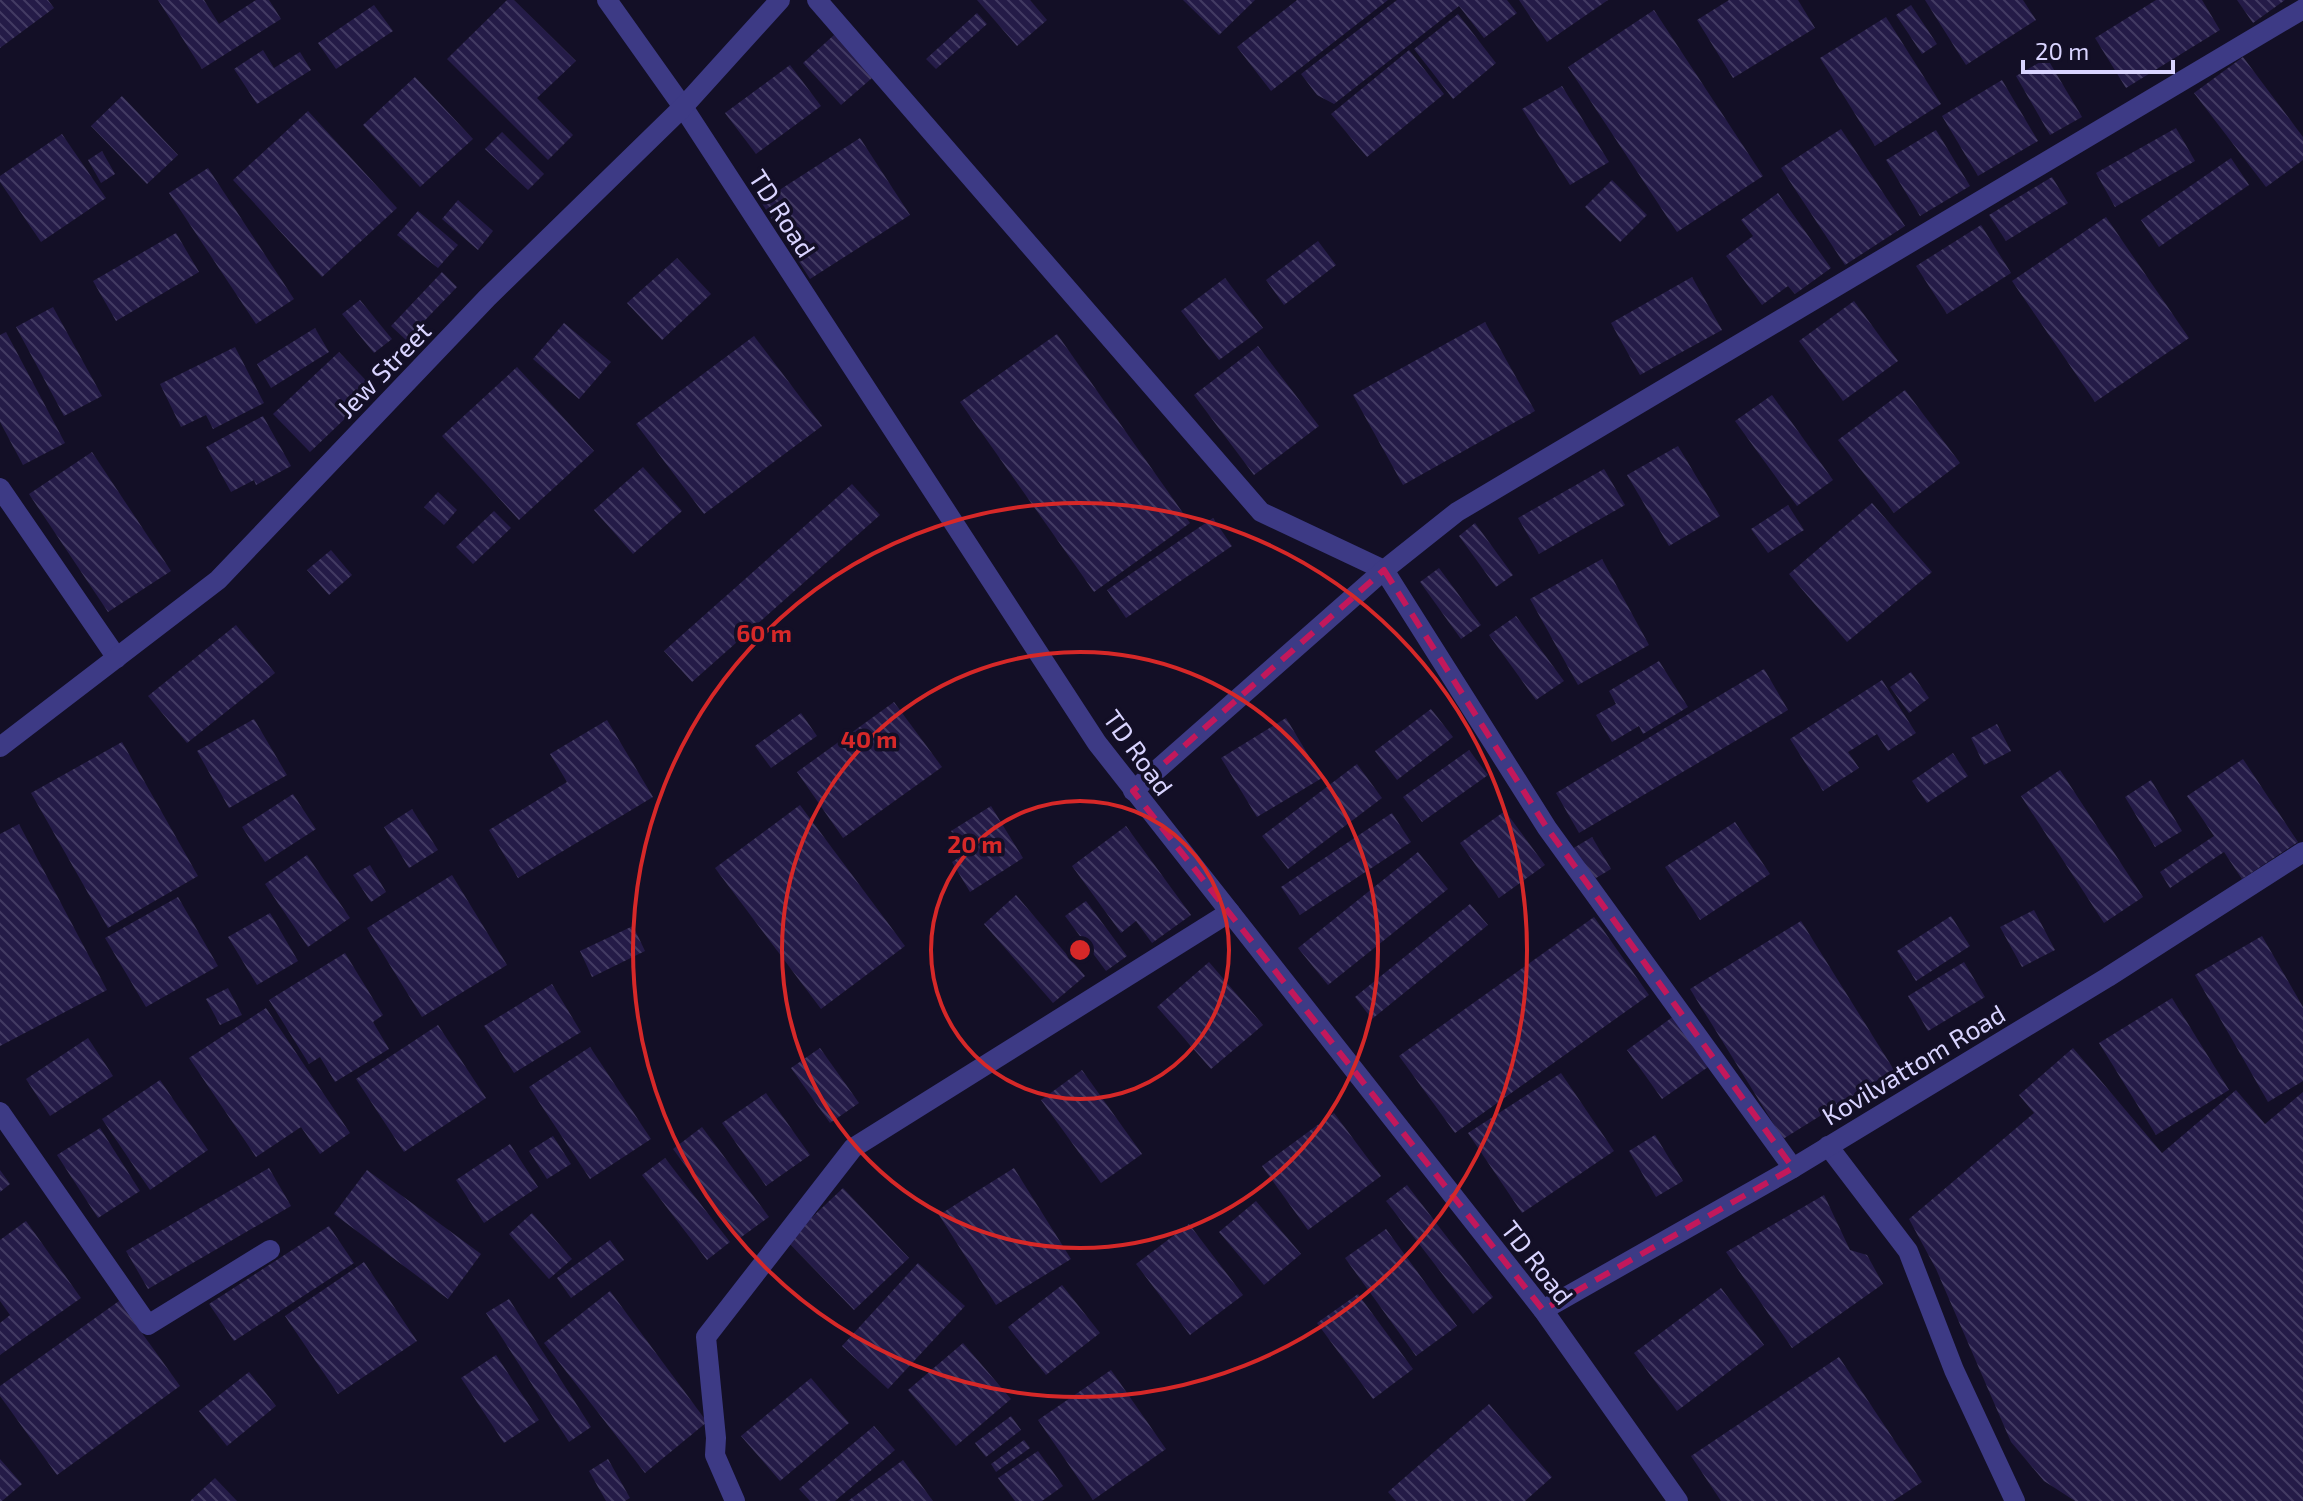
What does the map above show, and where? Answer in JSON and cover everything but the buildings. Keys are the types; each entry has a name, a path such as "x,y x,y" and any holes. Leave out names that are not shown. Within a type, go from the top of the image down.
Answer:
{"street":[{"name":"TD Road","path":"607,0 683,107 1097,743 1543,1310 1678,1501"},
{"name":"Jew Street","path":"0,747 218,580 487,298 683,107 780,0"},
{"path":"817,0 1261,512 1384,570 1547,828 1793,1168"},
{"path":"1133,791 1384,570 1457,512 2303,9"},
{"path":"0,488 117,658"},
{"name":"Kovilvattom Road","path":"1543,1310 1793,1168 2108,977 2303,852"},
{"path":"735,1501 715,1455 706,1337 853,1148 1230,912"},
{"path":"0,1112 148,1325 270,1250"},
{"path":"1828,1146 1908,1251 1954,1370 2015,1501"}],"highlighted area":[{"path":"1384,570 1547,828 1793,1168 1543,1310 1133,791"}]}
